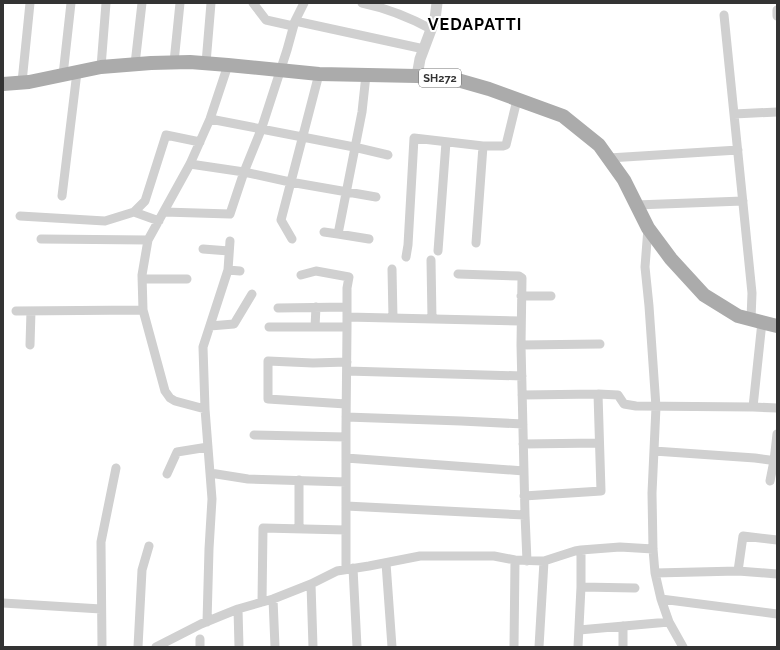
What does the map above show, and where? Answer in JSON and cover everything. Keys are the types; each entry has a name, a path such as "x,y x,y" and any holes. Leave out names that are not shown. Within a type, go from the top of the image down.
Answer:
{"main road":[{"name":"SH272","path":"3,84 63,75 101,67 174,62 206,63 319,74 417,76 454,79 489,89 563,116 599,145 624,180 648,228 671,259 704,296 738,316 777,326"}],"street":[{"path":"22,82 30,3"},
{"path":"63,75 71,3"},
{"path":"101,67 106,3"},
{"path":"134,64 142,3"},
{"path":"174,62 180,3"},
{"path":"206,63 211,3"},
{"path":"253,3 266,20 424,48"},
{"path":"164,212 230,214 260,130 294,24 304,3"},
{"path":"362,3 380,7 399,14 431,29"},
{"path":"417,76 420,58 431,29 437,3"},
{"path":"777,10 777,16"},
{"path":"724,16 756,320 753,407"},
{"path":"204,409 175,401 170,398 165,391 143,310 142,275 148,240 190,164 210,119 228,65"},
{"path":"62,196 77,72"},
{"path":"292,239 281,220 319,74"},
{"path":"338,234 362,112 366,75"},
{"path":"406,257 414,138 483,146 506,145 517,100"},
{"path":"734,114 777,112"},
{"path":"210,119 388,154"},
{"path":"20,216 105,221 134,212 145,201 166,135 200,142"},
{"path":"438,251 446,142"},
{"path":"476,243 483,146"},
{"path":"609,158 738,150"},
{"path":"190,164 244,172 290,182 376,197"},
{"path":"636,205 743,201"},
{"path":"134,212 159,221"},
{"path":"648,228 645,267 656,407 652,493 655,573 660,599 669,622 683,647"},
{"path":"324,232 369,239"},
{"path":"40,239 148,240"},
{"path":"207,622 212,498 204,409 203,346 228,270 230,241"},
{"path":"203,249 229,251"},
{"path":"431,260 432,319"},
{"path":"392,269 393,318"},
{"path":"228,270 240,271"},
{"path":"301,275 316,271 349,276 347,288 346,530 357,647"},
{"path":"458,274 520,276 522,278 521,345 527,561"},
{"path":"142,279 186,279"},
{"path":"210,326 234,324 252,294"},
{"path":"521,296 551,296"},
{"path":"315,327 316,307"},
{"path":"278,308 347,307"},
{"path":"16,311 143,310"},
{"path":"30,311 30,345"},
{"path":"269,327 315,327 347,322 393,318 521,321"},
{"path":"521,345 600,344"},
{"path":"346,404 268,399 268,361 314,363 347,367 522,376"},
{"path":"524,496 601,491 598,394"},
{"path":"522,395 618,395 624,404 636,406 777,408"},
{"path":"346,417 523,424"},
{"path":"770,481 776,461 777,434"},
{"path":"254,435 346,437"},
{"path":"523,444 599,443"},
{"path":"168,474 177,452 208,447"},
{"path":"654,451 755,458 776,461"},
{"path":"346,458 524,471"},
{"path":"102,647 101,542 116,468"},
{"path":"210,473 248,479 346,482"},
{"path":"299,480 299,528"},
{"path":"346,506 525,515"},
{"path":"262,602 263,528 346,530"},
{"path":"738,571 743,536 777,540"},
{"path":"138,647 142,570 149,546"},
{"path":"156,647 207,622 238,609 273,599 311,584 337,571 420,556 494,556 516,560 544,561 581,550 620,547 653,549"},
{"path":"578,647 581,550"},
{"path":"514,647 516,560"},
{"path":"539,647 544,561"},
{"path":"386,563 392,647"},
{"path":"655,573 738,571 777,574"},
{"path":"311,584 313,647"},
{"path":"581,587 635,588"},
{"path":"273,599 275,647"},
{"path":"660,599 777,614"},
{"path":"3,603 101,609"},
{"path":"238,609 239,647"},
{"path":"579,630 669,622"},
{"path":"623,626 623,647"}],"district":[{"name":"VEDAPATTI","path":"475,24"}]}
